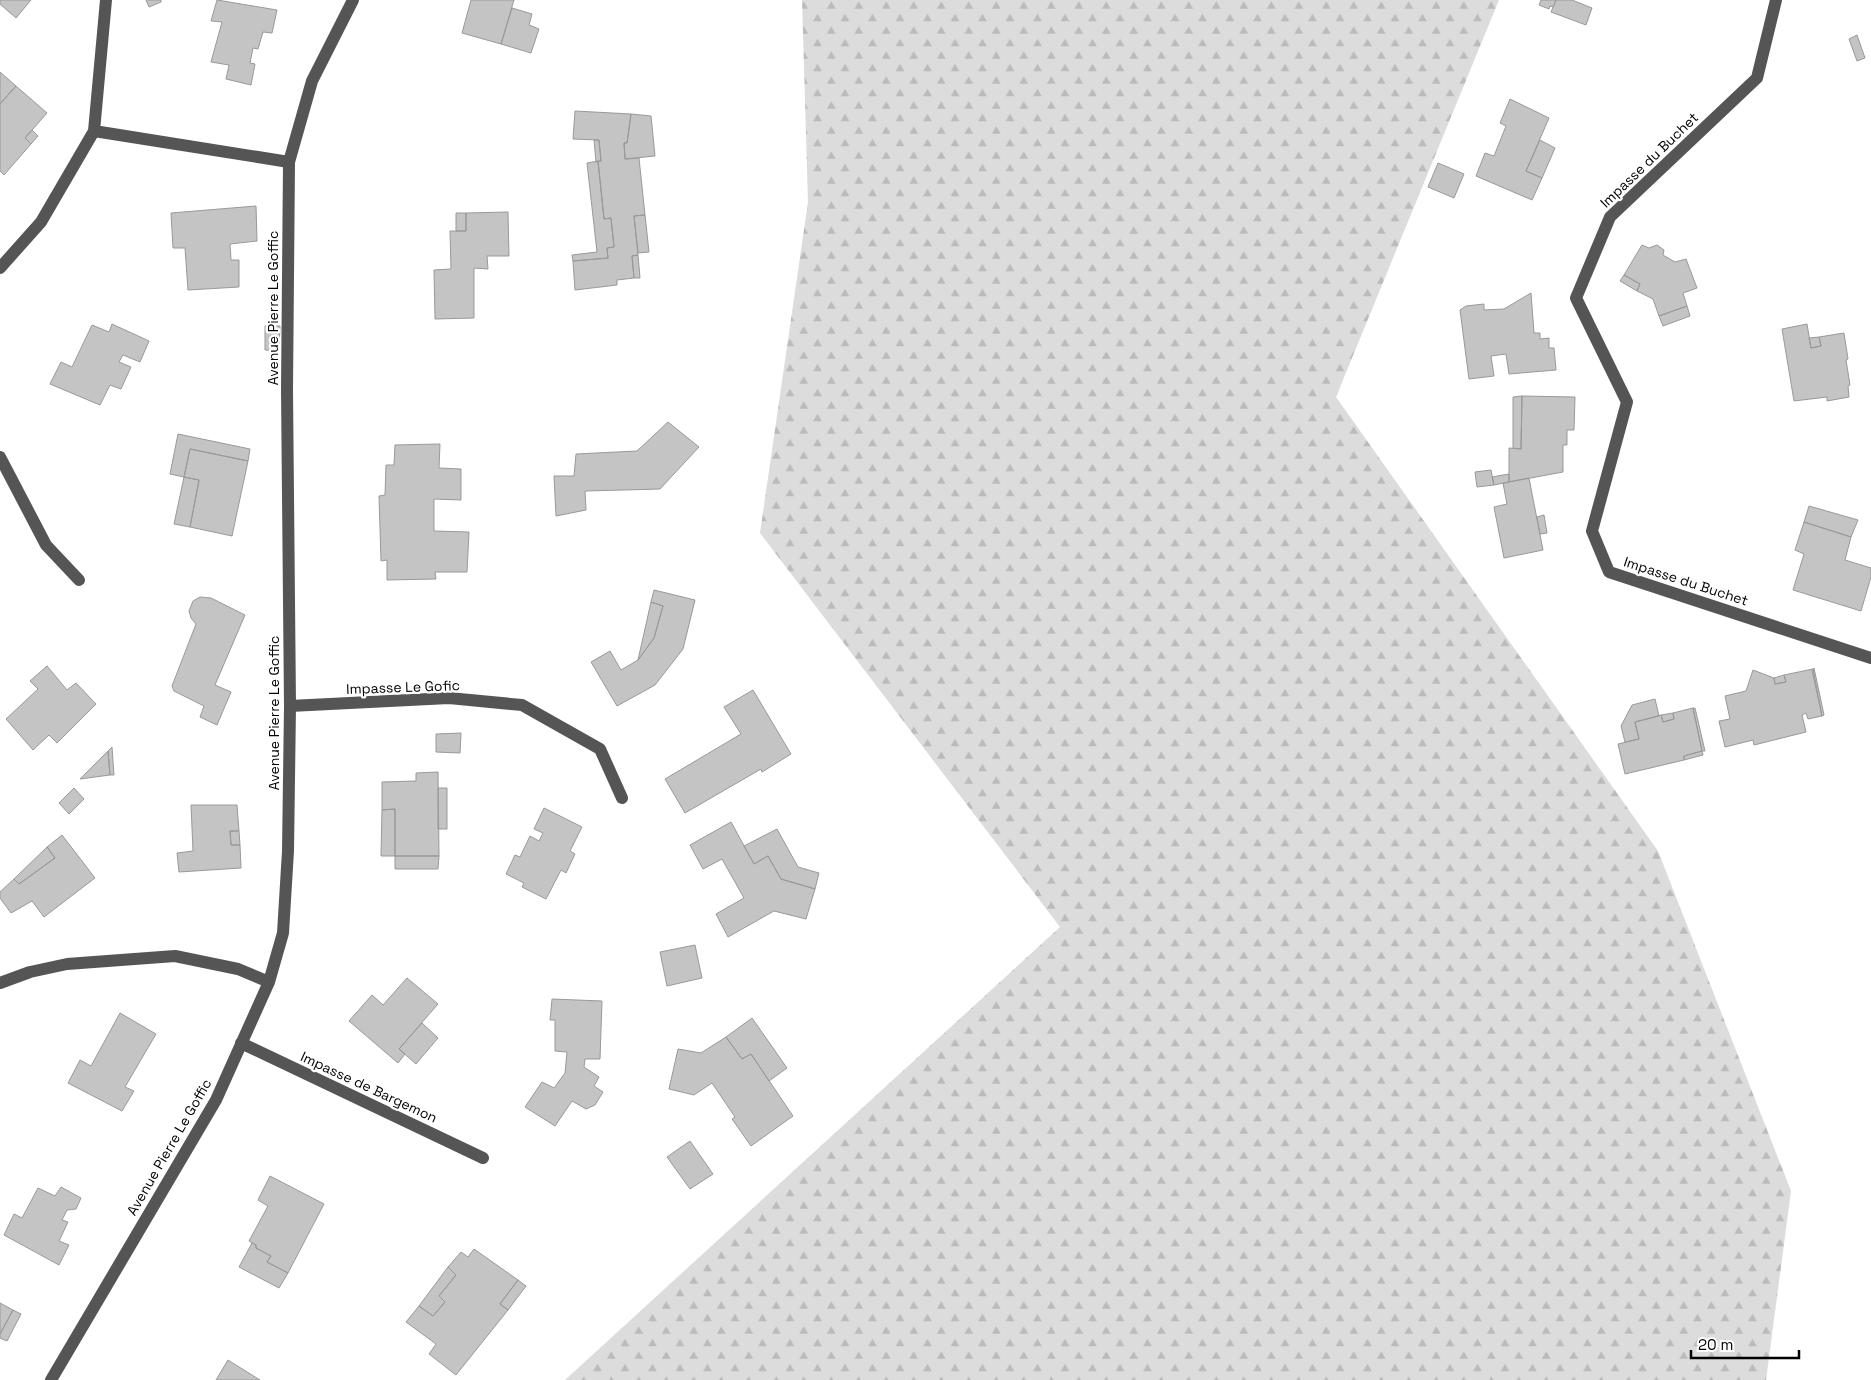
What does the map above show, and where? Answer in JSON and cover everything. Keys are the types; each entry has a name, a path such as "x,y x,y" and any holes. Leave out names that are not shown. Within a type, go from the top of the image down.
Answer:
{"street":[{"path":"0,268 41,222 94,131 106,0"},
{"name":"Avenue Pierre Le Goffic","path":"50,1380 216,1100 269,982 283,933 288,851 290,706 287,390 289,162 312,81 353,0"},
{"name":"Impasse du Buchet","path":"1776,0 1757,78 1610,217 1576,298 1627,402 1592,531 1609,572 1871,658"},
{"path":"94,131 289,162"},
{"path":"0,457 46,545 79,580"},
{"name":"Impasse Le Gofic","path":"290,706 449,698 522,705 600,749 622,798"},
{"path":"0,983 30,972 67,964 175,956 238,969 269,982"},
{"name":"Impasse de Bargemon","path":"241,1043 483,1158"}],"green space":[{"path":"802,0 1499,0 1336,397 1658,851 1791,1191 1766,1380 565,1380 1060,927 760,533 808,202"}],"building":[{"path":"0,0 31,0 16,18 0,4"},
{"path":"146,0 161,0 161,2 149,7"},
{"path":"217,0 277,10 272,33 263,32 258,49 253,48 250,63 255,64 251,85 226,79 229,65 211,62 222,22 211,21"},
{"path":"471,0 514,0 501,44 462,33"},
{"path":"1541,0 1556,0 1553,7 1550,6 1549,9 1539,5"},
{"path":"1556,0 1572,0 1592,8 1586,25 1551,12"},
{"path":"512,8 532,14 529,25 539,29 531,53 501,44"},
{"path":"1857,35 1865,58 1857,61 1849,39"},
{"path":"0,72 16,86 0,104"},
{"path":"16,86 47,113 25,138 31,144 4,175 0,171 0,104"},
{"path":"1510,99 1549,118 1526,171 1542,178 1532,200 1476,176 1485,153 1494,156 1506,126 1500,123"},
{"path":"575,111 631,114 627,143 624,143 625,159 639,158 645,215 634,216 638,255 632,256 634,278 617,280 617,285 575,290 573,261 608,258 607,248 614,247 611,218 604,219 598,161 601,161 599,140 573,139"},
{"path":"631,114 651,116 655,156 625,159 624,143 627,143"},
{"path":"32,130 38,136 31,144 25,138"},
{"path":"594,140 599,140 601,161 596,162"},
{"path":"1540,140 1555,148 1542,178 1526,171"},
{"path":"598,161 604,219 611,218 614,247 607,248 608,258 573,261 572,255 597,252 587,163"},
{"path":"1438,163 1464,174 1454,198 1428,187"},
{"path":"256,206 257,241 230,244 231,260 239,260 239,287 188,290 185,248 173,248 171,213"},
{"path":"508,212 509,256 487,256 488,269 474,268 474,318 435,319 434,270 451,269 450,231 466,231 466,213"},
{"path":"456,213 466,213 466,231 456,231"},
{"path":"645,215 649,252 638,253 634,216"},
{"path":"1642,245 1649,248 1657,245 1664,250 1663,255 1675,262 1686,259 1697,288 1683,293 1687,306 1659,316 1653,299 1637,291 1640,284 1624,275"},
{"path":"638,255 640,278 634,278 632,256"},
{"path":"1624,275 1640,284 1637,291 1620,281"},
{"path":"1531,293 1534,333 1540,333 1540,339 1549,338 1549,348 1554,348 1556,370 1509,374 1506,354 1491,356 1494,376 1469,379 1460,310 1466,306 1484,304 1484,310 1504,309"},
{"path":"1687,306 1690,316 1663,326 1659,316"},
{"path":"112,324 149,341 140,362 123,355 119,362 131,367 121,389 110,385 100,405 50,384 61,362 72,367 92,325 109,332"},
{"path":"1807,324 1811,348 1821,346 1819,337 1844,333 1848,359 1846,360 1850,385 1848,386 1849,397 1827,401 1827,397 1794,401 1782,329"},
{"path":"265,326 280,326 279,351 265,350"},
{"path":"1819,337 1821,346 1811,348 1809,338"},
{"path":"1522,396 1575,397 1574,430 1567,430 1567,445 1563,445 1563,472 1509,482 1509,448 1521,449"},
{"path":"1522,396 1521,449 1513,448 1513,397"},
{"path":"668,422 699,447 660,489 585,491 586,510 556,516 554,476 574,476 576,454 637,451"},
{"path":"178,434 250,449 248,461 190,449 184,477 170,474"},
{"path":"440,444 439,468 461,469 461,500 434,499 434,531 469,532 467,572 435,572 436,579 387,580 387,560 381,561 379,496 385,495 386,465 394,465 395,445"},
{"path":"190,449 248,461 232,536 190,527 199,480 184,477"},
{"path":"1491,470 1494,485 1477,487 1475,472"},
{"path":"1509,474 1509,482 1494,485 1492,477"},
{"path":"184,477 199,480 190,527 174,524"},
{"path":"1529,478 1543,550 1504,558 1494,507 1507,504 1503,483"},
{"path":"1809,506 1858,520 1851,537 1804,522"},
{"path":"1544,515 1547,533 1540,534 1537,517"},
{"path":"1804,522 1851,537 1845,560 1871,568 1871,577 1861,611 1793,590 1804,554 1795,550"},
{"path":"654,590 695,600 683,649 655,685 617,706 591,662 610,651 621,670 638,660 654,638 663,606 651,602"},
{"path":"200,597 211,598 245,615 215,685 231,692 217,725 200,717 204,706 174,691 172,686 196,624 191,618 189,611 193,601"},
{"path":"651,602 663,606 654,638 638,660"},
{"path":"47,666 67,690 76,683 96,704 57,743 49,735 33,750 6,719 38,689 30,681"},
{"path":"1814,668 1824,715 1822,716 1812,670"},
{"path":"1813,669 1822,716 1808,719 1806,713 1802,715 1806,732 1754,745 1753,740 1725,747 1719,721 1730,719 1725,696 1746,691 1753,670 1774,678 1775,684 1786,682 1784,675"},
{"path":"1784,675 1786,682 1775,684 1774,678"},
{"path":"753,690 791,754 762,772 761,769 685,813 665,779 741,734 724,707"},
{"path":"1655,699 1659,716 1635,722 1639,739 1625,742 1621,726 1632,705"},
{"path":"1693,708 1702,751 1684,756 1684,760 1625,774 1618,744 1639,739 1635,722 1661,715 1663,722 1674,719 1673,713"},
{"path":"1693,708 1695,708 1705,751 1702,751"},
{"path":"1673,713 1674,719 1663,722 1661,715"},
{"path":"461,733 460,753 436,752 436,734"},
{"path":"112,747 114,775 110,775 108,751"},
{"path":"108,751 110,775 80,779"},
{"path":"1702,751 1703,755 1684,760 1684,756"},
{"path":"438,772 439,856 395,856 395,809 382,810 382,782 416,781 416,773"},
{"path":"74,788 84,799 69,814 59,803"},
{"path":"438,788 447,788 447,829 438,829"},
{"path":"191,805 237,805 239,831 230,831 231,845 240,845 241,868 179,872 177,853 193,851"},
{"path":"544,808 582,827 570,851 575,854 566,873 561,870 546,899 522,887 524,883 506,874 515,855 520,857 530,836 539,841 543,833 534,829"},
{"path":"395,809 395,856 381,856 382,810"},
{"path":"731,822 754,864 768,856 781,879 815,889 806,919 774,911 728,937 716,914 744,898 722,859 703,869 690,845"},
{"path":"777,829 798,867 819,873 815,889 781,879 768,856 754,864 744,846"},
{"path":"230,831 239,831 240,845 231,845"},
{"path":"62,835 95,878 44,917 32,901 11,913 0,898 0,892 14,879 19,884 55,858 47,847"},
{"path":"47,847 55,858 19,884 14,879"},
{"path":"395,856 439,856 438,869 395,869"},
{"path":"695,945 702,978 667,986 660,952"},
{"path":"407,978 438,1004 399,1049 405,1054 398,1063 349,1021 372,995 383,1005"},
{"path":"552,999 602,1001 600,1059 585,1059 584,1067 599,1077 594,1086 603,1092 595,1105 586,1109 572,1101 555,1126 525,1107 542,1082 554,1088 565,1073 567,1052 555,1051 555,1020 550,1020"},
{"path":"120,1013 156,1034 125,1087 134,1091 122,1111 68,1083 80,1060 91,1066"},
{"path":"752,1018 787,1068 769,1081 751,1054 742,1059 726,1037"},
{"path":"422,1023 438,1038 416,1064 399,1049"},
{"path":"726,1037 742,1059 751,1054 793,1116 751,1146 732,1119 735,1117 712,1083 694,1095 669,1089 678,1049 701,1053"},
{"path":"690,1141 713,1174 690,1189 667,1157"},
{"path":"270,1176 324,1204 288,1273 267,1262 271,1256 256,1248 256,1245 249,1241 268,1206 258,1200"},
{"path":"61,1187 81,1198 76,1209 67,1210 62,1220 68,1222 59,1241 69,1245 59,1265 4,1235 14,1214 22,1218 38,1188 55,1196"},
{"path":"252,1243 256,1245 256,1248 271,1256 267,1262 288,1273 279,1288 239,1267"},
{"path":"474,1249 518,1280 500,1304 508,1310 456,1375 429,1354 436,1344 406,1322 419,1306 433,1316 445,1302 439,1296 456,1275 448,1267 461,1252 468,1257"},
{"path":"448,1267 456,1275 439,1296 445,1302 433,1316 419,1306"},
{"path":"518,1280 526,1286 508,1310 500,1304"},
{"path":"0,1303 13,1310 0,1334"},
{"path":"13,1310 21,1314 7,1341 0,1338 0,1334"},
{"path":"228,1360 260,1380 216,1380"}]}
